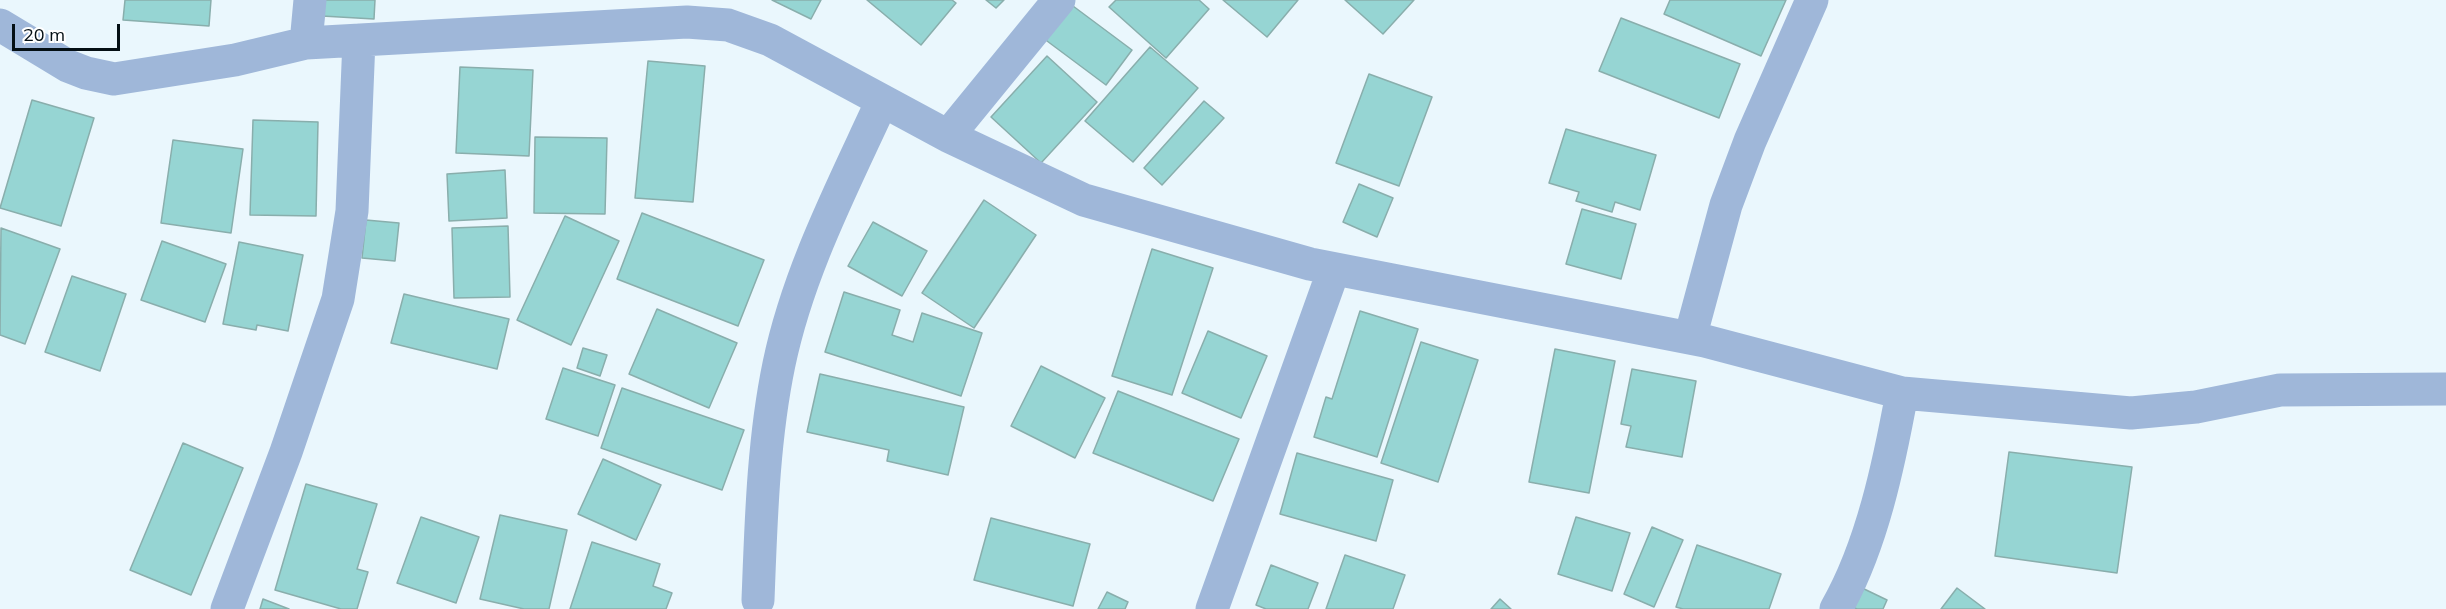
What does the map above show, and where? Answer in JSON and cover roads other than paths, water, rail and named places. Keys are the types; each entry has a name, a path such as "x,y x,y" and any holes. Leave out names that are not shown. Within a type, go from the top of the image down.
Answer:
{"street":[{"path":"306,43 310,0"},
{"path":"948,136 1059,0"},
{"path":"1690,338 1726,205 1750,141 1812,0"},
{"path":"0,25 68,66 86,73 114,79 235,60 306,43 687,22 728,25 770,40 948,136 1084,200 1311,264 1690,338 1902,393 2132,413 2196,407 2280,390 2446,389"},
{"path":"227,609 286,452 338,299 352,211 359,40"},
{"path":"758,600 761,520 779,364 807,271 882,101"},
{"path":"1212,609 1334,269"},
{"path":"1836,609 1865,540 1891,455 1902,393"}]}
